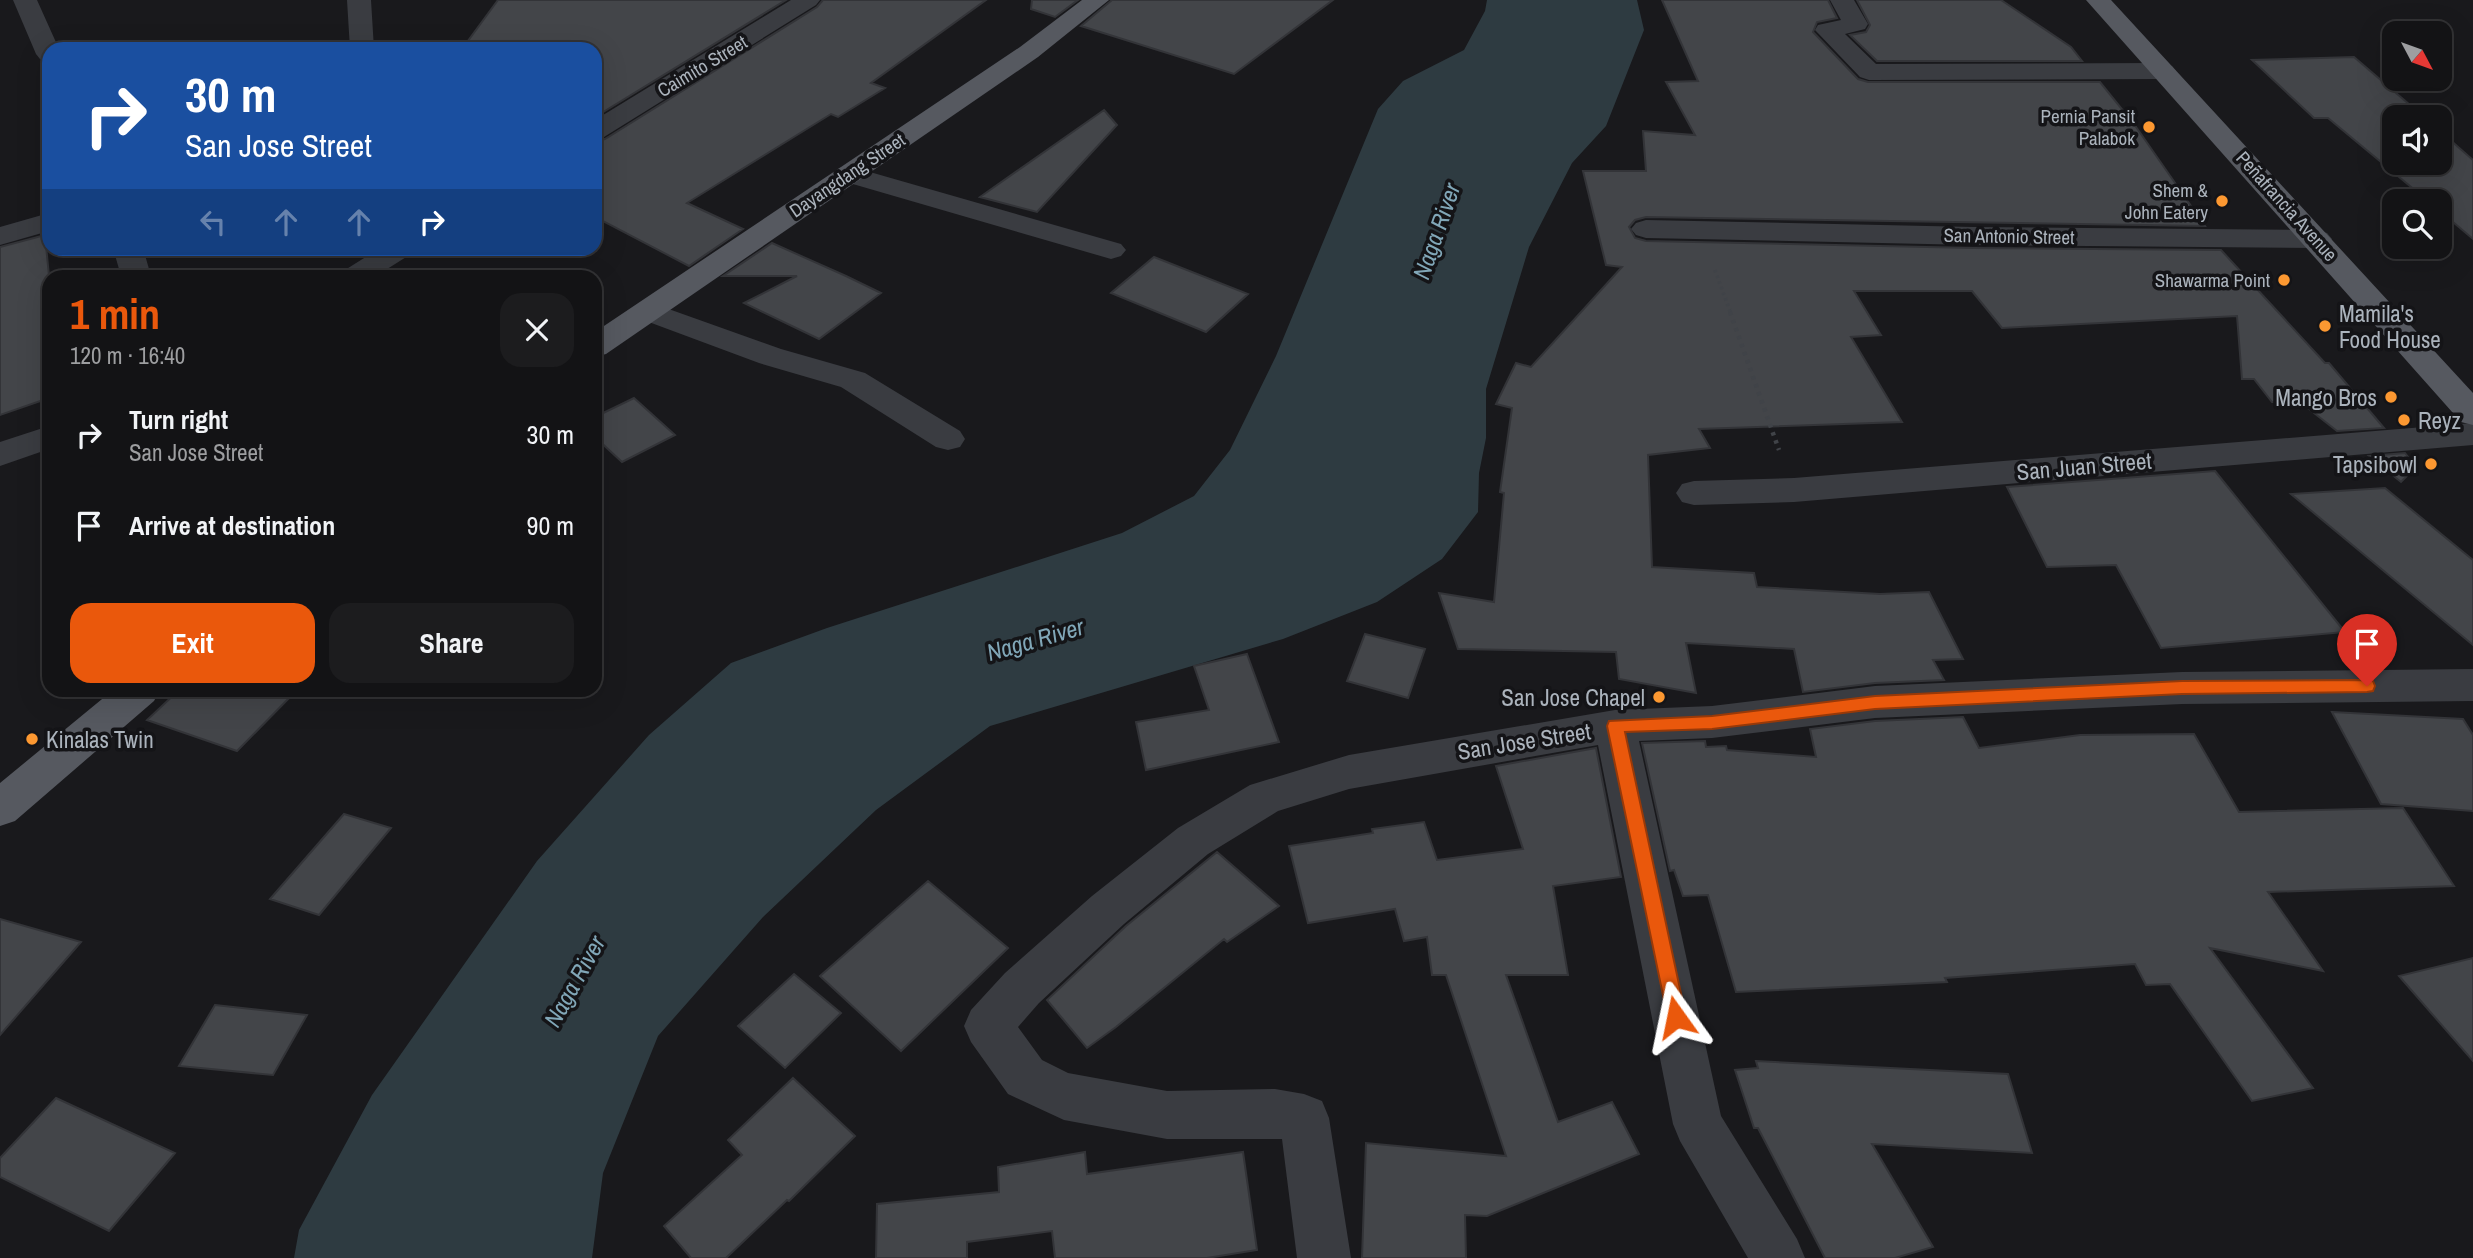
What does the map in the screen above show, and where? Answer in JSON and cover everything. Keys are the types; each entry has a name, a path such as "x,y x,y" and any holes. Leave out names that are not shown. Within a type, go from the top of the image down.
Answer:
{"main road":[{"name":"Dayangdang Street","path":"602,342 1029,52 1097,0"},
{"name":"Peñafrancia Avenue","path":"2098,0 2473,414"},
{"path":"0,808 132,697"}],"street":[{"path":"26,0 44,42"},
{"path":"359,0 362,42"},
{"name":"Caimito Street","path":"602,127 808,0"},
{"path":"1842,0 1856,24 1828,30 1869,72 2163,71"},
{"path":"849,174 1111,250"},
{"path":"0,236 42,224"},
{"name":"San Antonio Street","path":"1646,229 1973,236 2317,239"},
{"path":"366,270 388,256"},
{"path":"649,311 770,356 853,380 948,439"},
{"name":"San Juan Street","path":"1694,492 1794,490 2473,434"},
{"path":"0,454 42,440"},
{"name":"San Jose Street","path":"1324,1258 1304,1118 1275,1113 1167,1115 1064,1096 1025,1077 988,1026 1022,988 1108,910 1193,841 1265,797 1349,772 1615,726 1712,722 1875,702 2182,688 2473,685"},
{"path":"1615,726 1698,1124 1778,1258"}],"path":[{"path":"1700,230 1794,490"}],"water":[{"name":"Naga River","path":"1487,0 1637,0 1644,30 1606,126 1572,163 1529,247 1486,389 1486,438 1479,473 1478,512 1442,559 1377,602 1283,639 990,726 876,810 763,917 658,1036 603,1173 592,1258 294,1258 299,1230 372,1095 537,861 649,735 731,663 827,628 1122,533 1194,496 1230,450 1276,356 1378,109 1403,81 1464,50 1485,11"}],"building":[{"path":"498,0 786,0 602,113 602,42 467,42"},
{"path":"823,0 986,0 871,83 885,88 838,117 831,114 687,203 743,229 689,266 602,221 602,140 817,7"},
{"path":"1032,0 1078,0 1055,17 1031,9"},
{"path":"1112,0 1333,0 1234,74 1081,26"},
{"path":"1662,0 1828,0 1837,18 1817,22 1813,32 1858,79 1868,82 2100,82 2134,124 2205,226 1646,217 1635,220 1629,227 1635,238 1646,241 1973,248 2221,250 2325,363 2329,363 2384,428 2337,431 2300,402 2272,402 2254,379 2242,379 2237,316 2002,328 1972,291 1854,291 1881,335 1851,337 1902,422 1699,429 1710,448 1648,455 1652,567 1754,573 1757,587 1880,594 1929,592 1963,659 1933,660 1944,680 1875,683 1803,692 1794,649 1686,643 1696,693 1619,679 1616,652 1458,649 1439,593 1494,602 1504,493 1500,492 1512,408 1496,404 1516,363 1531,367 1622,267 1606,265 1583,171 1646,171 1643,131 1695,135 1666,82 1698,81"},
{"path":"1857,0 2001,0 2071,47 2082,61 1877,61 1850,35 1866,32 1870,25"},
{"path":"2354,57 2382,81 2382,91 2394,91 2410,105 2382,105 2382,163 2328,118 2314,118 2252,60"},
{"path":"1104,110 1117,125 1037,212 980,197"},
{"path":"2452,142 2473,160 2473,239 2452,221 2452,189 2414,189 2397,175 2452,175"},
{"path":"42,236 42,256 47,256 48,270 42,270 42,400 0,415 0,247"},
{"path":"772,243 881,293 819,339 744,303 797,276 723,276"},
{"path":"1154,257 1248,294 1206,332 1111,293"},
{"path":"634,398 675,435 622,462 602,443 602,414"},
{"path":"2405,453 2416,467 2401,482 2369,456"},
{"path":"2215,471 2345,632 2161,648 2116,565 2047,567 2007,487"},
{"path":"2385,488 2473,560 2473,645 2291,494"},
{"path":"1365,634 1425,649 1408,698 1347,681"},
{"path":"1247,654 1279,742 1146,770 1136,722 1209,710 1194,666"},
{"path":"172,697 290,697 237,751 147,720"},
{"path":"2332,712 2463,719 2473,735 2473,811 2381,804"},
{"path":"1963,717 1979,748 2080,735 2194,734 2239,812 2403,808 2454,886 2268,892 2323,971 2210,948 2313,1088 2252,1101 2170,984 2146,985 2135,964 1945,978 1947,982 1736,992 1708,895 1683,896 1674,870 1670,871 1642,743 1705,741 1706,747 1726,746 1727,750 1816,757 1810,729 1875,721"},
{"path":"1596,748 1621,877 1553,886 1568,975 1506,975 1558,1122 1612,1102 1639,1154 1487,1216 1465,1215 1466,1258 1362,1258 1366,1143 1506,1156 1446,975 1432,975 1427,937 1404,941 1395,909 1308,923 1289,846 1373,833 1372,829 1424,822 1437,860 1523,849 1496,766"},
{"path":"344,814 391,828 319,915 270,899"},
{"path":"1217,852 1279,906 1227,942 1224,939 1087,1048 1047,1000 1126,926"},
{"path":"928,881 1008,948 901,1051 820,976"},
{"path":"0,919 81,942 0,1035"},
{"path":"2473,958 2473,1061 2399,976"},
{"path":"794,974 841,1013 785,1068 738,1026"},
{"path":"215,1005 307,1015 273,1075 179,1066"},
{"path":"1756,1061 2008,1074 2032,1153 1872,1144 1933,1247 1895,1258 1825,1258 1758,1128 1754,1128 1735,1070 1758,1068"},
{"path":"793,1078 855,1136 726,1258 691,1258 664,1226 742,1155 728,1140"},
{"path":"56,1098 175,1153 109,1231 0,1177 0,1158"},
{"path":"1085,1152 1087,1174 1243,1152 1257,1250 1207,1258 1055,1258 1052,1231 967,1242 967,1258 876,1258 877,1204 999,1192 998,1167"}],"place":[{"name":"Pernia Pansit Palabok","path":"2149,127"},
{"name":"Shem & John Eatery","path":"2222,201"},
{"name":"Shawarma Point","path":"2284,280"},
{"name":"Mamila's Food House","path":"2325,326"},
{"name":"Mango Bros","path":"2391,397"},
{"name":"Reyz","path":"2404,420"},
{"name":"Tapsibowl","path":"2431,464"},
{"name":"San Jose Chapel","path":"1659,697"},
{"name":"Kinalas Twin","path":"32,739"}],"route":[{"path":"1676,1017 1615,726 1712,722 1875,702 2182,688 2367,686"}]}
